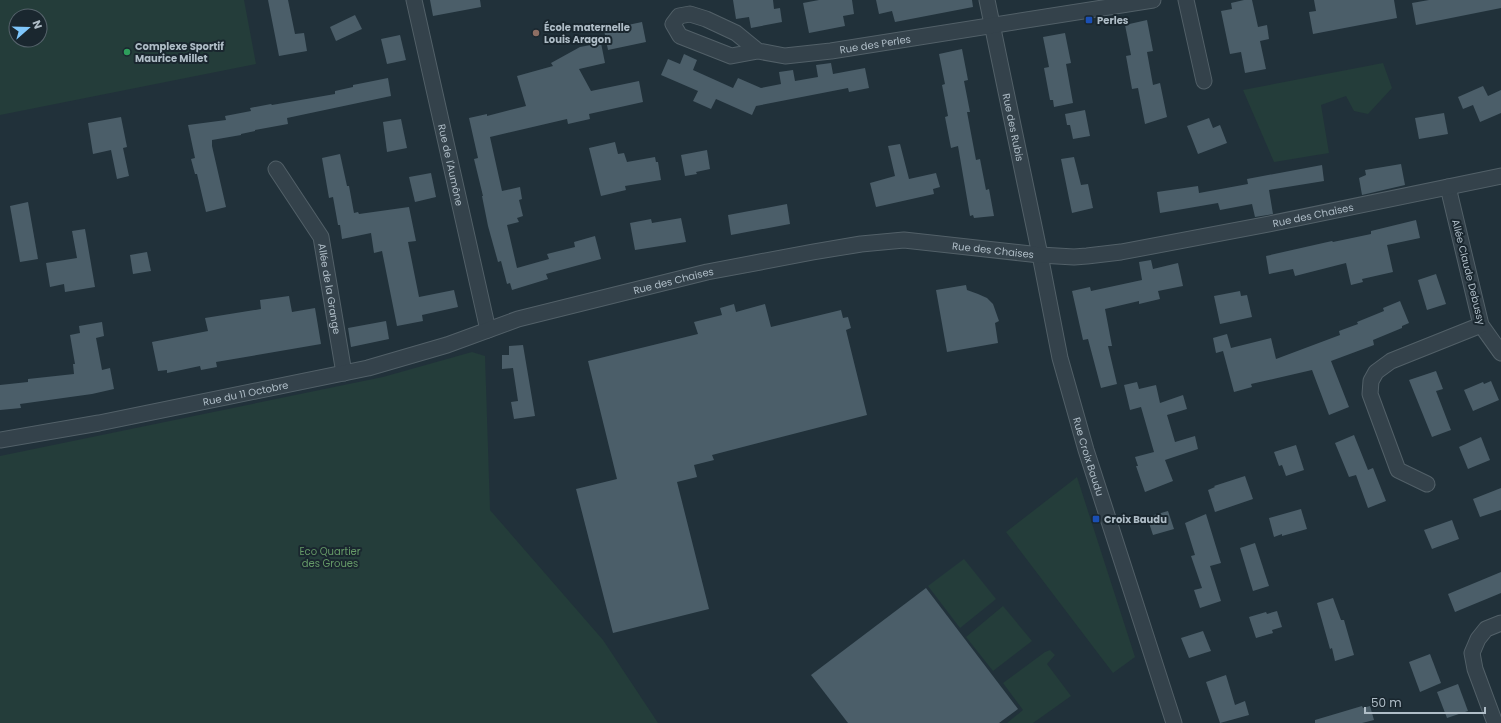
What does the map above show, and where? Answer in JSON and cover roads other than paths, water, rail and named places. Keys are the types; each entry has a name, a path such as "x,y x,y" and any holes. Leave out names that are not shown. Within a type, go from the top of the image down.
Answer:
{"street":[{"name":"Rue de l'Aumône","path":"414,0 488,330"},
{"name":"Rue des Rubis","path":"987,0 1040,255"},
{"name":"Rue des Perles","path":"758,51 736,33 690,14 679,16 673,24 680,36 731,56 758,51 785,56 831,51 1153,0"},
{"path":"1186,0 1204,80"},
{"name":"Allée de la Grange","path":"276,169 322,237 344,373"},
{"name":"Rue des Chaises","path":"488,330 518,319 707,272 861,244 904,240 1040,255 1081,256 1121,252 1269,224 1501,176"},
{"name":"Allée Claude Debussy","path":"1448,187 1481,325 1501,353"},
{"name":"Rue Croix Baudu","path":"1040,255 1060,358 1083,442 1174,723"},
{"path":"1427,484 1398,470 1370,394 1371,381 1376,372 1391,361 1481,325"},
{"name":"Rue du 11 Octobre","path":"0,440 107,421 368,368 440,347 488,330"},
{"path":"1495,723 1475,669 1472,653 1478,639 1486,629 1501,623"}],"place":[{"name":"Perles","path":"1089,20"},
{"name":"École maternelle Louis Aragon","path":"536,33"},
{"name":"Complexe Sportif Maurice Millet","path":"127,52"},
{"name":"Croix Baudu","path":"1096,519"}],"park label":[{"name":"Eco Quartier des Groues","path":"330,556"}]}
